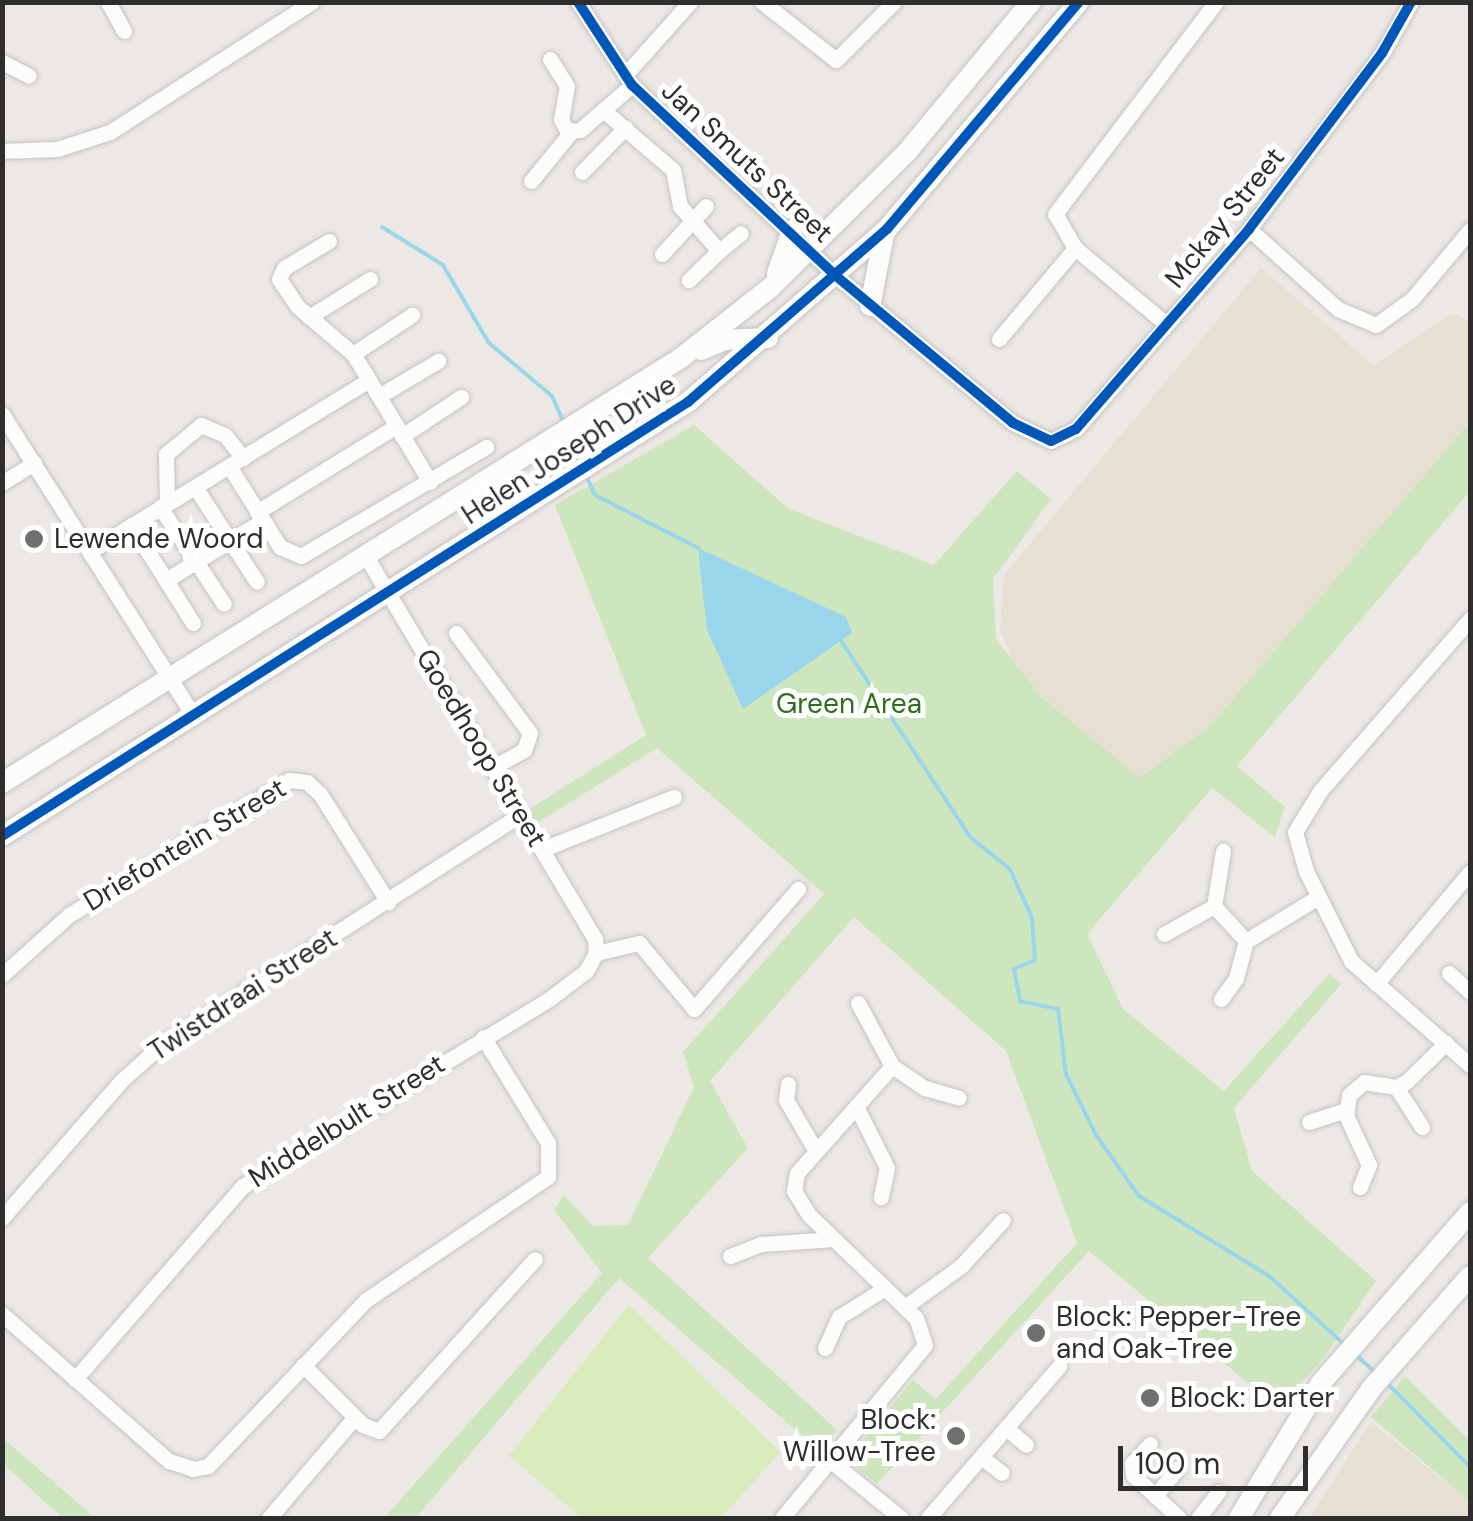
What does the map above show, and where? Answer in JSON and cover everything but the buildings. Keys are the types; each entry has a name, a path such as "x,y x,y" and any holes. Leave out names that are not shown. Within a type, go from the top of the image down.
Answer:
{"street":[{"path":"108,2 124,31"},
{"path":"2,151 57,149 110,132 312,2"},
{"name":"Jan Smuts Street","path":"578,2 629,80 842,282 1014,423 1052,441"},
{"path":"531,181 572,132 604,110 690,2"},
{"path":"762,2 824,56 836,60 866,38 894,2"},
{"name":"Helen Joseph Drive","path":"2,783 367,558 680,358 770,288 810,250 960,94 1032,2"},
{"name":"Helen Joseph Drive","path":"2,836 648,430 768,338 807,302 842,282 1079,2"},
{"path":"1166,324 1075,248 1059,228 1060,200 1216,2"},
{"name":"Mckay Street","path":"1052,441 1076,429 1249,229 1382,53 1411,2"},
{"path":"550,60 566,86 562,119 572,132"},
{"path":"2,62 29,76"},
{"path":"604,110 672,170 680,206 720,251"},
{"path":"582,172 624,128"},
{"path":"662,254 706,206"},
{"path":"870,306 886,229"},
{"path":"1249,229 1338,309 1376,326 1412,299 1470,230"},
{"path":"770,288 792,232"},
{"path":"689,280 741,233"},
{"path":"329,241 280,272 288,296 352,354 430,482"},
{"path":"999,339 1075,248"},
{"path":"309,317 370,279"},
{"path":"352,354 412,316"},
{"path":"680,358 724,340 768,338"},
{"path":"379,396 438,360"},
{"path":"90,551 368,380"},
{"path":"166,580 229,542 260,517 460,397"},
{"path":"2,414 192,714"},
{"path":"224,604 163,505 166,454 201,426 225,435 260,517 292,556 313,553 486,447"},
{"path":"2,483 34,463"},
{"path":"196,487 257,582"},
{"path":"131,525 193,623"},
{"name":"Goedhoop Street","path":"367,558 543,849 595,946"},
{"path":"1467,1054 1446,1043 1352,961 1318,897 1295,832 1320,790 1470,620"},
{"path":"456,633 530,733 524,750 492,767"},
{"name":"Driefontein Street","path":"2,975 68,914 288,780 307,782 320,794 388,902"},
{"path":"543,849 674,798"},
{"name":"Twistdraai Street","path":"2,1218 138,1063 521,814"},
{"path":"1214,906 1223,851"},
{"path":"1376,984 1470,872"},
{"path":"595,946 639,943 694,1008 798,889"},
{"path":"1221,999 1236,978 1246,940 1318,897"},
{"path":"1214,906 1246,940"},
{"path":"1164,934 1214,906"},
{"name":"Middelbult Street","path":"75,1379 243,1186 572,983 595,946"},
{"path":"1448,972 1470,992"},
{"path":"858,1003 892,1066 925,1088 959,1098"},
{"path":"2,1314 169,1461 193,1470 208,1466 366,1300 548,1177 548,1143 482,1037"},
{"path":"1396,1088 1446,1043"},
{"path":"782,1518 925,1345 923,1326 906,1306 834,1239 794,1191 797,1173 892,1066"},
{"path":"1360,1187 1369,1165 1346,1110 1349,1095 1364,1082 1396,1088 1422,1127"},
{"path":"788,1084 786,1100 816,1151"},
{"path":"856,1106 887,1168 882,1197"},
{"path":"1310,1122 1346,1110"},
{"path":"1239,1518 1342,1356 1470,1212"},
{"path":"906,1306 962,1266 1004,1220"},
{"path":"730,1256 762,1244 834,1239"},
{"path":"303,1365 354,1418 371,1430 387,1426 534,1259"},
{"path":"1280,1518 1371,1389 1470,1276"},
{"path":"825,1348 839,1317 885,1288"},
{"path":"928,1518 1059,1366"},
{"path":"269,1518 354,1418"},
{"path":"1006,1428 1026,1446"},
{"path":"1150,1444 1131,1469 1179,1518"},
{"path":"981,1456 1002,1473"},
{"path":"832,1462 902,1518"},
{"path":"1154,1496 1177,1469"},
{"path":"1198,1518 1218,1492"}],"shaded area":[{"path":"1261,268 1374,366 1452,313 1470,321 1470,422 1209,727 1140,779 1041,697 1013,661 1000,631 1004,575"},
{"path":"1371,1422 1470,1502 1470,1518 1309,1518"}],"green space":[{"name":"Green Area","path":"1470,422 1470,491 1237,766 1285,807 1275,837 1212,788 1087,934 1123,1009 1224,1091 1329,974 1341,984 1234,1108 1252,1171 1376,1281 1322,1360 1278,1408 1089,1251 877,1484 847,1460 913,1380 936,1399 1077,1243 1006,1051 854,917 710,1081 748,1148 648,1258 837,1430 819,1450 619,1278 416,1518 384,1518 602,1273 554,1210 564,1195 593,1226 628,1225 694,1087 683,1052 824,894 657,748 534,825 525,812 646,735 555,505 694,425 789,509 934,565 1017,471 1051,499 993,579 996,639 1041,697 1140,778 1209,727"},
{"path":"629,1305 780,1452 721,1518 582,1518 509,1456"},
{"path":"1405,1376 1470,1441 1470,1502 1371,1417"},
{"path":"3,1438 95,1518 63,1518 3,1464"}],"water":[{"path":"698,548 846,617 852,633 743,709 707,630"}],"waterway":[{"path":"382,227 443,265 489,343 552,396 564,423"},
{"path":"569,437 579,460"},
{"path":"585,473 595,495 698,548"},
{"path":"841,641 970,837 1010,869 1032,918 1035,960 1014,969 1020,1001 1058,1009 1066,1074 1096,1135 1139,1196 1269,1276 1345,1345"},
{"path":"1356,1355 1375,1372"},
{"path":"1386,1382 1470,1467"}],"cycle path":[{"path":"578,2 632,85 836,276 1013,423 1051,441 1076,429 1249,229 1382,53 1411,2"},
{"path":"2,836 688,402 887,229 1079,2"}],"place":[{"name":"Lewende Woord","path":"34,539"},
{"name":"Block: Pepper-Tree and Oak-Tree","path":"1036,1333"},
{"name":"Block: Darter","path":"1150,1398"},
{"name":"Block: Willow-Tree","path":"956,1436"}]}
